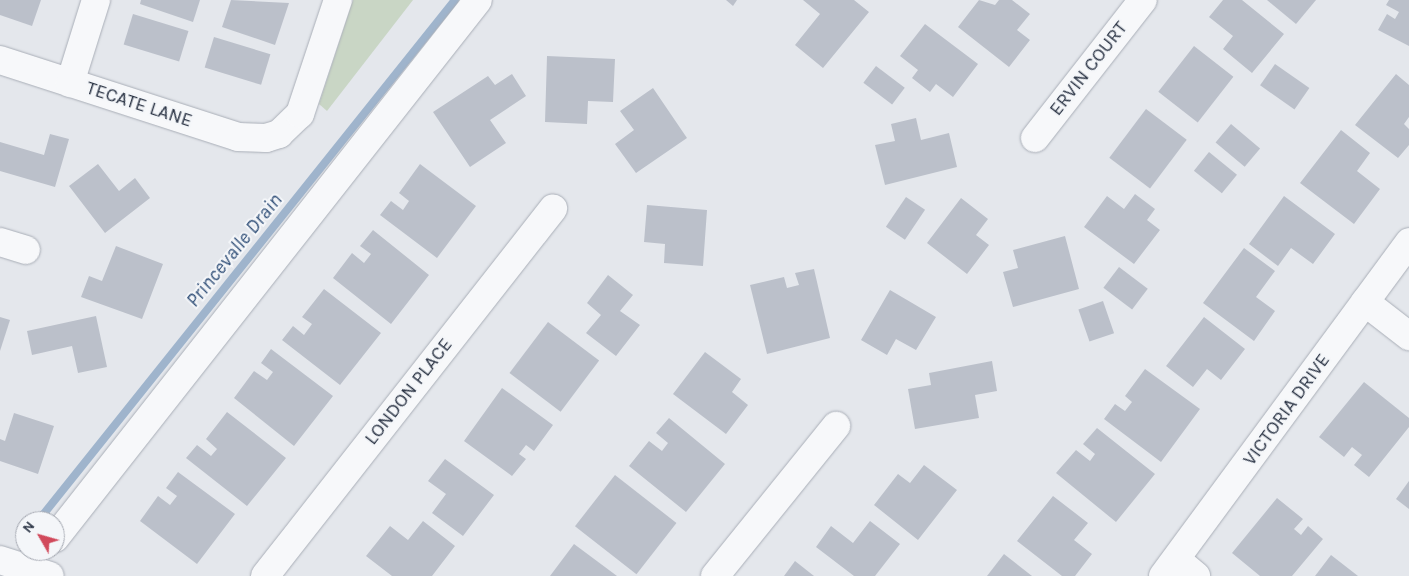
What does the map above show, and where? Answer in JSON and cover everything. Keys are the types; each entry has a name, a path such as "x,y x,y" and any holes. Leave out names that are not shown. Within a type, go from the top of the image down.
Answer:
{"street":[{"path":"70,82 96,0"},
{"name":"TECATE LANE","path":"0,60 238,137 266,138 279,134 300,114 338,0"},
{"path":"65,525 478,0"},
{"name":"ERVIN COURT","path":"1035,138 1143,0"},
{"name":"LONDON PLACE","path":"265,576 553,209"},
{"path":"0,242 26,250"},
{"name":"VICTORIA DRIVE","path":"1179,571 1365,302 1409,242"},
{"path":"1365,302 1409,336"},
{"path":"715,576 836,426"},
{"path":"0,560 37,568"}],"green space":[{"path":"353,0 413,0 327,111 319,104"}],"building":[{"path":"0,0 41,0 32,26 0,15"},
{"path":"141,0 200,0 193,22 140,4"},
{"path":"231,0 289,3 275,45 222,27"},
{"path":"726,0 737,0 733,6"},
{"path":"803,0 854,0 869,12 823,68 795,45 820,14"},
{"path":"979,0 995,5 999,0 1012,0 1030,14 1017,30 1030,40 1009,67 958,27"},
{"path":"1223,0 1242,0 1284,34 1252,73 1223,49 1233,36 1209,17"},
{"path":"1267,0 1316,0 1296,24"},
{"path":"1389,0 1409,0 1409,46 1378,30 1387,14 1395,19 1399,12 1386,5"},
{"path":"133,14 188,31 179,62 124,45"},
{"path":"925,24 978,64 953,97 936,84 930,92 912,78 918,70 900,56"},
{"path":"214,37 270,54 261,85 205,68"},
{"path":"1194,46 1233,77 1198,122 1158,92"},
{"path":"547,56 615,59 613,102 588,101 587,124 545,122"},
{"path":"1275,64 1309,88 1294,109 1260,85"},
{"path":"876,66 905,88 892,104 863,83"},
{"path":"512,74 526,96 490,120 506,143 470,167 433,112 488,76 495,85"},
{"path":"1396,74 1409,85 1409,117 1404,124 1409,129 1409,145 1398,158 1355,125"},
{"path":"653,88 687,138 636,173 615,144 634,130 620,111"},
{"path":"1146,109 1187,140 1150,188 1109,158"},
{"path":"916,118 921,140 949,133 957,167 885,185 875,145 895,141 891,124"},
{"path":"1231,124 1260,148 1245,167 1216,142"},
{"path":"1341,130 1370,153 1357,171 1380,189 1354,224 1300,183"},
{"path":"50,134 69,139 55,187 0,171 0,142 44,155"},
{"path":"1209,152 1237,175 1222,193 1194,171"},
{"path":"98,164 119,191 135,178 150,198 105,233 69,186"},
{"path":"420,164 476,206 437,258 380,215 391,201 403,210 409,201 399,193"},
{"path":"1135,194 1155,209 1147,220 1160,230 1134,264 1084,227 1107,196 1124,209"},
{"path":"1284,196 1335,234 1313,264 1291,248 1278,266 1249,244"},
{"path":"906,197 925,210 905,240 886,227"},
{"path":"961,198 988,219 976,235 989,245 967,274 927,243"},
{"path":"647,205 707,210 703,266 664,263 665,244 644,242"},
{"path":"373,230 429,275 391,324 333,278 352,253 364,263 371,254 360,246"},
{"path":"1065,236 1079,289 1013,307 1003,272 1018,268 1013,250"},
{"path":"116,246 163,264 142,319 81,297 89,276 102,281"},
{"path":"1244,248 1275,271 1256,297 1275,311 1254,341 1203,303"},
{"path":"1119,267 1148,289 1132,309 1103,288"},
{"path":"814,269 830,338 767,354 750,285 784,277 787,288 799,285 795,273"},
{"path":"608,275 633,295 620,311 640,325 616,356 586,333 601,315 587,303"},
{"path":"324,289 381,333 340,385 282,340 293,326 304,335 312,324 302,317"},
{"path":"890,290 936,317 916,350 896,339 887,355 861,340"},
{"path":"1103,301 1114,333 1089,342 1078,309"},
{"path":"96,316 107,367 78,373 72,346 32,355 27,331"},
{"path":"0,317 10,320 0,351"},
{"path":"1204,317 1245,349 1221,380 1207,369 1193,387 1166,366"},
{"path":"548,322 599,361 561,412 509,373"},
{"path":"271,349 333,396 294,446 234,398 254,371 267,380 273,372 261,363"},
{"path":"705,352 741,379 732,392 748,405 726,434 673,394"},
{"path":"992,361 997,391 975,395 979,418 915,429 908,389 931,385 929,373"},
{"path":"1145,369 1200,409 1161,462 1104,419 1115,404 1125,411 1132,402 1125,396"},
{"path":"1364,382 1409,418 1409,427 1369,477 1354,465 1362,455 1352,447 1344,457 1319,437"},
{"path":"502,388 553,425 534,451 526,445 519,454 526,459 512,476 464,441"},
{"path":"227,412 286,458 247,506 186,458 197,445 211,456 217,449 206,439"},
{"path":"14,413 54,426 38,474 0,461 0,439 5,441"},
{"path":"669,418 725,464 686,512 629,466 649,441 662,451 668,443 656,433"},
{"path":"1097,428 1155,474 1116,522 1056,473 1076,450 1090,461 1095,454 1083,444"},
{"path":"445,459 494,495 463,536 432,513 446,494 428,481"},
{"path":"924,465 957,490 918,540 874,505 898,474 910,483"},
{"path":"178,472 235,514 197,564 140,521 158,496 170,505 177,496 166,488"},
{"path":"615,475 676,523 636,574 575,526"},
{"path":"1409,481 1409,509 1396,499"},
{"path":"1053,496 1088,523 1074,540 1092,554 1075,576 1062,576 1017,541"},
{"path":"1277,498 1303,519 1294,529 1301,535 1308,526 1323,539 1292,576 1260,576 1232,553"},
{"path":"423,521 455,546 432,576 392,576 366,556 390,526 408,540"},
{"path":"870,521 900,544 875,576 854,576 816,547 831,526 853,543"},
{"path":"574,544 617,576 550,576"},
{"path":"1004,554 1032,576 987,576"},
{"path":"1331,555 1358,576 1315,576"},
{"path":"795,561 814,576 784,576"}],"waterway":[{"name":"Princevalle Drain","path":"46,511 455,0"}]}
